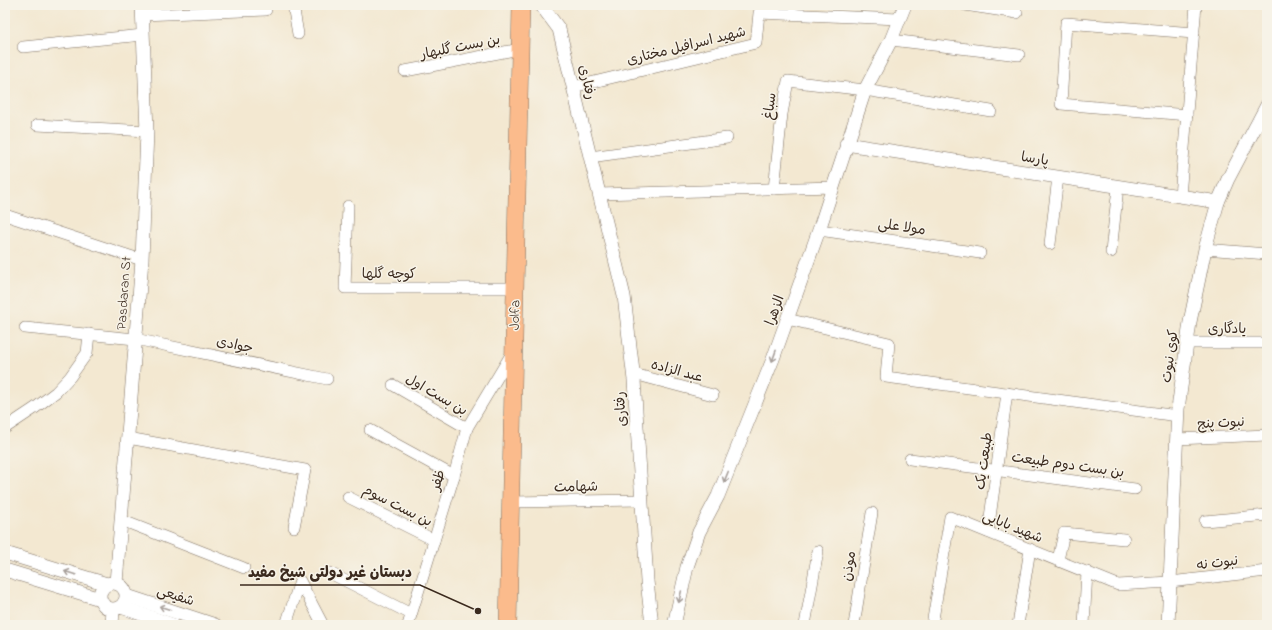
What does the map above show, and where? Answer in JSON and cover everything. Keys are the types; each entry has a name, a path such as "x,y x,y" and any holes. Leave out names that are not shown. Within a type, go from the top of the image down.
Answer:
{"main road":[{"name":"Jolfa","path":"508,625 521,5"}],"street":[{"path":"293,5 298,34"},
{"name":"رفتاری","path":"541,5 559,29 624,296 634,374 647,581 652,625"},
{"name":"الزهرا","path":"674,625 687,567 699,532 718,496 773,359 819,230 865,90 891,40 905,5"},
{"path":"965,5 1017,13"},
{"path":"1180,196 1196,5"},
{"path":"142,10 266,10"},
{"name":"Pasdaran St","path":"112,584 121,520 142,260 147,131 142,10"},
{"name":"شهید اسرافیل مختاری","path":"573,87 756,43 759,13 899,19"},
{"path":"1187,115 1061,104 1066,23 1194,33"},
{"path":"22,47 143,35"},
{"path":"891,40 1019,55"},
{"name":"بن بست گلبهار","path":"405,71 520,49"},
{"name":"سباغ","path":"774,189 782,114 788,81 865,90"},
{"path":"865,90 991,111"},
{"name":"کوی نبوت","path":"1168,625 1178,416 1190,322 1205,249 1218,202 1228,179 1267,105"},
{"path":"37,125 147,131"},
{"path":"590,157 727,138"},
{"name":"پارسا","path":"846,144 1218,202"},
{"path":"1050,244 1058,177"},
{"path":"599,194 833,187"},
{"path":"1111,252 1118,187"},
{"name":"کوچه گلها","path":"348,206 345,288 515,288"},
{"path":"5,215 142,260"},
{"name":"مولا علی","path":"819,230 980,253"},
{"path":"1205,249 1267,254"},
{"path":"787,319 889,343 886,377 1178,416"},
{"name":"جوادی","path":"25,328 136,339 327,379"},
{"path":"5,428 56,392 70,377 87,353 89,334"},
{"name":"یادگاری","path":"1187,343 1267,343"},
{"name":"ظفر","path":"408,625 454,476 467,428 513,351"},
{"name":"عبد الزاده","path":"634,374 713,395"},
{"name":"بن بست اول","path":"393,385 467,428"},
{"name":"طبیعت یک","path":"988,532 1007,393"},
{"path":"370,430 454,476"},
{"name":"نبوت پنج","path":"1177,439 1267,435"},
{"path":"128,438 305,470 294,527"},
{"name":"بن بست دوم طبیعت","path":"910,459 1135,488"},
{"name":"بن بست سوم","path":"348,497 434,540"},
{"name":"شهامت","path":"510,502 642,500"},
{"name":"موذن","path":"854,625 872,513"},
{"path":"1205,521 1267,515"},
{"name":"شهید بابایی","path":"932,625 950,517 1118,585 1170,582"},
{"path":"121,520 244,568"},
{"path":"1058,560 1064,533 1124,539"},
{"path":"1018,625 1030,549"},
{"path":"805,625 818,551"},
{"path":"5,553 124,587 120,604 112,625"},
{"path":"5,570 100,599"},
{"name":"نبوت نه","path":"1170,582 1267,571"},
{"path":"1084,625 1087,572"},
{"path":"330,573 411,614"},
{"path":"286,625 300,581 324,625"},
{"path":"112,584 101,590 100,599 104,606 120,604"},
{"name":"شفیعی","path":"120,604 173,625"},
{"name":"شفیعی","path":"120,604 215,625"}],"place":[{"name":"دبستان غیر دولتی شیخ مفید","path":"478,611"}]}
